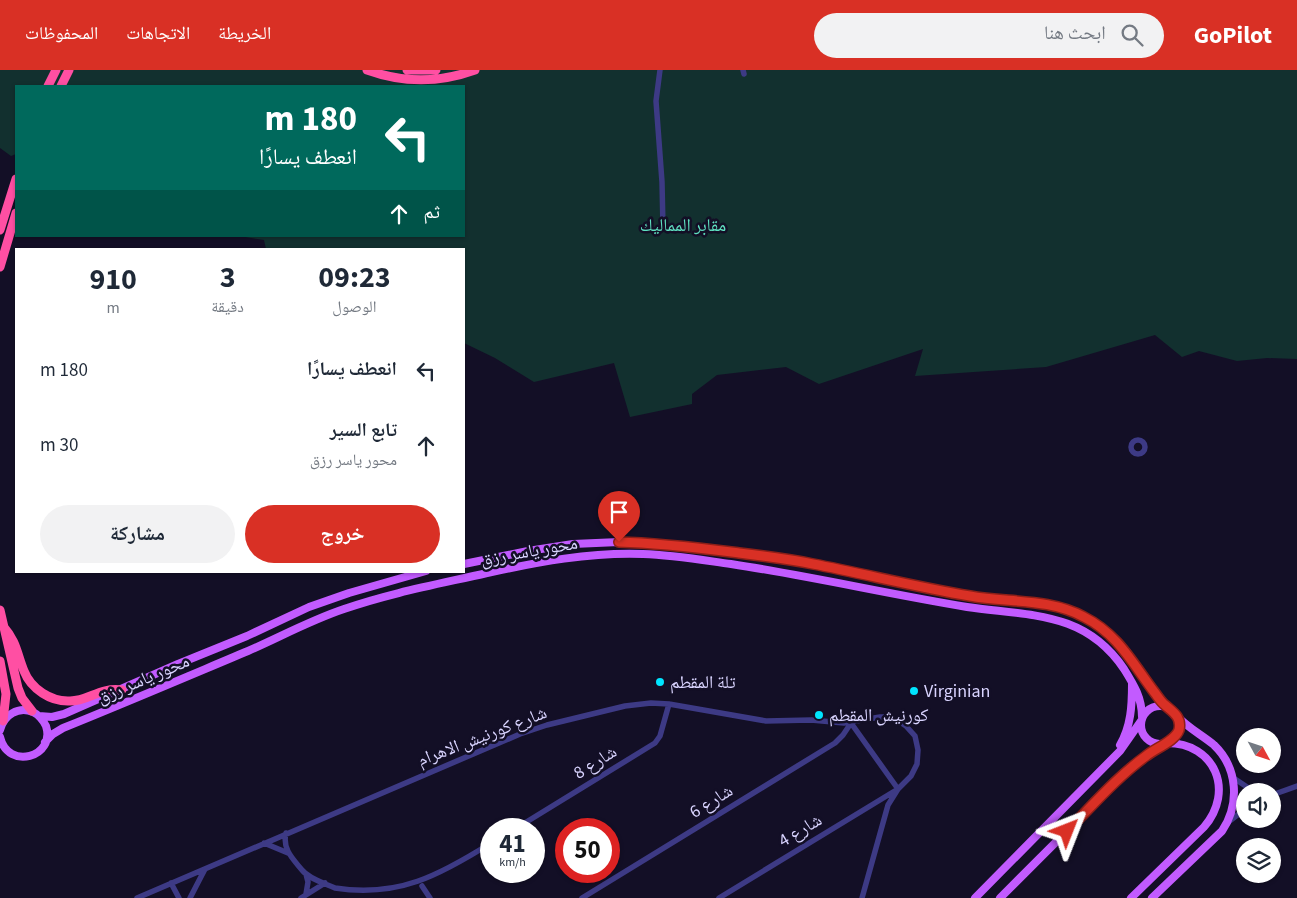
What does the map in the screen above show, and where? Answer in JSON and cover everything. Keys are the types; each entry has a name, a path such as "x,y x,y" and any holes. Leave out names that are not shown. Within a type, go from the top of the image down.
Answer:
{"highway":[{"path":"48,85 56,70"},
{"path":"62,85 69,70"},
{"path":"367,70 388,77 420,80 450,78 475,70"},
{"path":"407,70 436,70"},
{"path":"0,230 15,183"},
{"path":"0,267 15,215"},
{"path":"0,610 18,688 25,703 35,714"},
{"path":"3,626 17,647 27,678 43,694 69,702 77,701 106,690 122,690"},
{"path":"0,661 6,694 2,725"}],"main road":[{"name":"محور ياسر رزق","path":"465,564 528,550 573,544 619,542 665,544 794,560 977,597 1048,604 1076,613 1108,633 1127,652 1165,706"},
{"name":"محور ياسر رزق","path":"11,754 20,757 33,755 54,734 64,728 344,609 426,586 532,564 608,554 646,554 693,559 793,574 920,599 1054,619 1078,627 1099,641 1116,658 1139,695 1141,719"},
{"name":"محور ياسر رزق","path":"2,725 14,712 22,710 35,714 58,716 122,690 315,604 419,573"},
{"path":"1114,756 1123,740 1129,723 1132,705 1132,682"},
{"path":"975,898 1130,739 1146,711 1153,706 1165,706 1219,751 1228,764 1235,790 1234,804 1226,824 1217,836 1152,898"},
{"path":"35,714 46,728 45,742"},
{"path":"1000,898 1128,770 1173,739 1178,732 1177,716"},
{"path":"1131,898 1204,827 1218,803 1218,776 1210,762 1199,752 1188,746 1154,744 1146,739 1141,731 1141,719"},
{"path":"0,737 4,747 11,754"},
{"path":"0,754 11,754"}],"street":[{"path":"660,70 656,101 663,192 663,228"},
{"name":"شارع كورنيش الاهرام","path":"137,898 520,734 547,725 633,704 651,703 669,704 756,720 811,720 851,723 887,718 900,722 911,731 917,743 917,764 911,776 898,789 888,805 862,898"},
{"name":"شارع 8","path":"533,818 655,743 660,736 669,704"},
{"path":"851,723 898,789"},
{"name":"شارع 6","path":"582,898 592,895 835,743 851,723"},
{"path":"1232,778 1240,783"},
{"path":"1281,792 1297,786"},
{"name":"شارع 4","path":"719,898 898,789"},
{"path":"1226,824 1236,816"},
{"path":"286,833 285,842 290,854 306,874 352,894 369,897"},
{"path":"264,843 290,854"},
{"path":"416,889 480,850"},
{"path":"190,898 205,869"},
{"path":"304,897 308,887 306,874"},
{"path":"171,883 179,898"},
{"path":"304,897 325,883"},
{"path":"422,886 430,898"}],"green space":[{"name":"مقابر المماليك","path":"0,70 1297,70 1297,359 1267,358 1237,361 1199,351 1182,357 1155,335 1046,367 915,376 923,349 819,384 786,367 717,375 692,394 692,404 630,417 614,363 534,382 495,358 465,343 465,248 266,248 264,240 245,237 465,237 465,85 15,85 15,154 11,156 0,148"}],"place":[{"name":"تلة المقطم","path":"660,682"},
{"name":"Virginian","path":"914,691"},
{"name":"كورنيش المقطم","path":"819,715"}],"route":[{"path":"619,542 687,546 794,560 970,596 1048,604 1067,609 1101,627 1127,652 1165,706 1175,712 1179,720 1179,728 1173,739 1162,744 1128,770 1067,831"}]}
